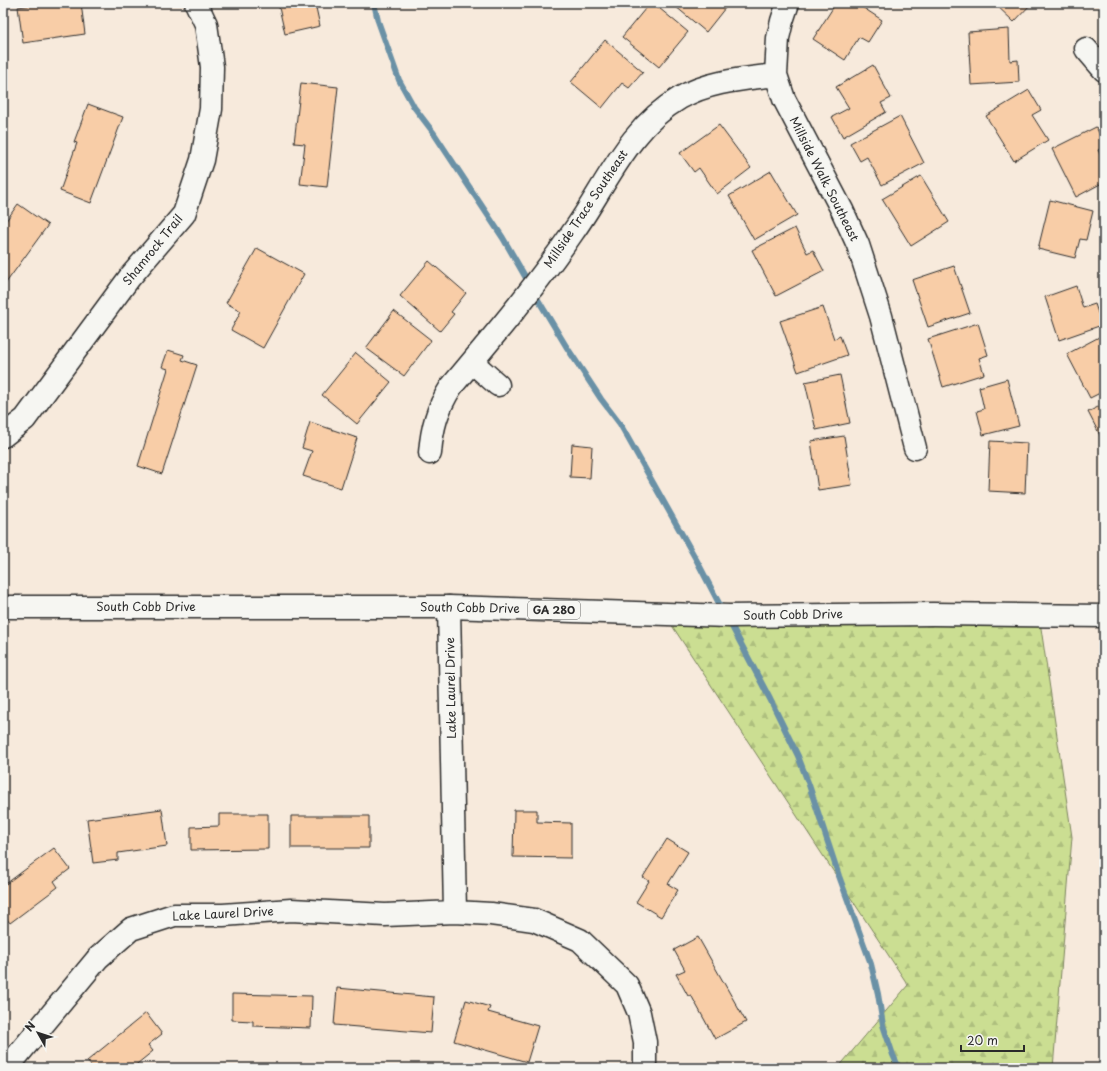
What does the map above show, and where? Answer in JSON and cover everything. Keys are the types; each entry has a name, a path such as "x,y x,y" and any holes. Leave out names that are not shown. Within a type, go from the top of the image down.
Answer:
{"street":[{"name":"Shamrock Trail","path":"3,436 25,419 130,276 184,214 202,160 211,109 212,67 207,31 206,24 196,3"},
{"name":"Millside Walk Southeast","path":"788,3 778,38 776,75 784,99 842,210 858,245 881,316 915,448"},
{"path":"1086,49 1104,70"},
{"name":"Millside Trace Southeast","path":"430,453 431,434 441,402 450,387 472,362 553,260 594,201 628,146 644,126 660,112 680,98 697,90 731,80 776,75"},
{"path":"472,362 498,385"},
{"name":"South Cobb Drive","path":"3,607 449,607 729,616 933,614 1104,616"},
{"name":"Lake Laurel Drive","path":"449,607 455,912"},
{"name":"Lake Laurel Drive","path":"7,1068 98,958 131,929 174,915 292,910 385,915 455,912 491,914 534,920 580,940 626,986 639,1013 645,1042 645,1068"}],"green space":[{"path":"1038,608 1072,837 1053,1068 838,1068 908,985 667,618"}],"building":[{"path":"48,3 81,3 85,34 23,43 18,7"},
{"path":"278,3 315,3 320,26 285,34"},
{"path":"650,3 653,3 688,32 659,67 622,37"},
{"path":"678,3 729,3 706,32 675,6"},
{"path":"836,3 856,3 882,20 868,42 859,37 845,60 813,39"},
{"path":"994,3 1032,3 1014,22"},
{"path":"1009,29 1010,61 1018,60 1019,82 971,85 968,32"},
{"path":"605,40 643,72 629,88 622,83 602,108 571,82"},
{"path":"873,65 891,98 881,103 886,112 843,137 832,117 849,108 836,87"},
{"path":"301,83 338,87 327,187 300,184 305,144 294,143"},
{"path":"1029,90 1041,110 1032,115 1048,140 1014,161 986,116"},
{"path":"88,104 123,117 91,203 60,191 77,143 74,142"},
{"path":"900,116 924,163 882,185 867,157 860,161 850,143"},
{"path":"719,125 751,168 717,194 699,168 694,172 680,153"},
{"path":"1096,127 1104,143 1104,147 1098,150 1104,162 1104,182 1076,197 1052,149"},
{"path":"771,171 797,215 754,240 729,196"},
{"path":"921,176 949,222 911,246 882,199"},
{"path":"1050,200 1093,211 1086,240 1080,239 1075,258 1038,249"},
{"path":"18,204 48,225 3,287 3,225"},
{"path":"795,228 807,253 813,250 824,271 776,296 752,250"},
{"path":"257,248 304,274 263,348 231,330 241,311 226,303"},
{"path":"429,261 466,293 451,312 454,314 440,331 400,296"},
{"path":"954,266 970,313 928,327 912,280"},
{"path":"1076,286 1083,308 1095,304 1102,325 1059,340 1045,297"},
{"path":"823,307 834,339 840,336 847,355 798,372 780,321"},
{"path":"394,311 431,340 404,376 366,348"},
{"path":"978,323 988,355 979,358 984,374 943,387 928,339"},
{"path":"1101,336 1104,343 1104,391 1090,398 1067,354"},
{"path":"168,350 184,355 182,360 197,365 162,474 138,466 168,369 162,367"},
{"path":"356,353 391,382 357,424 322,395"},
{"path":"840,375 850,423 816,430 805,382"},
{"path":"1007,379 1019,426 983,435 977,411 984,409 979,387"},
{"path":"1104,404 1104,443 1088,412"},
{"path":"310,422 357,438 341,488 303,476 312,451 302,448"},
{"path":"844,436 852,485 818,490 811,441"},
{"path":"990,441 1027,443 1025,493 988,491"},
{"path":"572,444 592,446 590,478 570,477"},
{"path":"162,809 167,846 118,853 118,860 93,863 87,819"},
{"path":"514,810 537,810 537,822 571,823 571,858 513,857"},
{"path":"219,814 268,814 268,849 191,850 191,827 219,826"},
{"path":"291,816 369,816 369,848 291,848"},
{"path":"667,839 688,852 668,884 678,890 661,917 636,902 649,881 643,877"},
{"path":"54,848 70,869 54,881 58,887 10,923 3,914 3,886"},
{"path":"698,937 746,1022 715,1039 691,995 688,996 676,974 685,970 674,950"},
{"path":"337,988 434,997 431,1033 334,1025"},
{"path":"232,994 312,996 311,1028 253,1026 253,1021 232,1020"},
{"path":"466,1000 490,1007 488,1012 538,1026 527,1062 454,1041"},
{"path":"146,1013 162,1034 148,1045 153,1051 132,1068 93,1068 87,1061"}],"waterway":[{"path":"374,3 378,21 399,80 414,107 433,132 503,238 530,285"},
{"path":"534,293 566,346 601,399 620,424 697,561 723,611"},
{"path":"729,621 798,756 871,964 883,1025 899,1068"}]}
